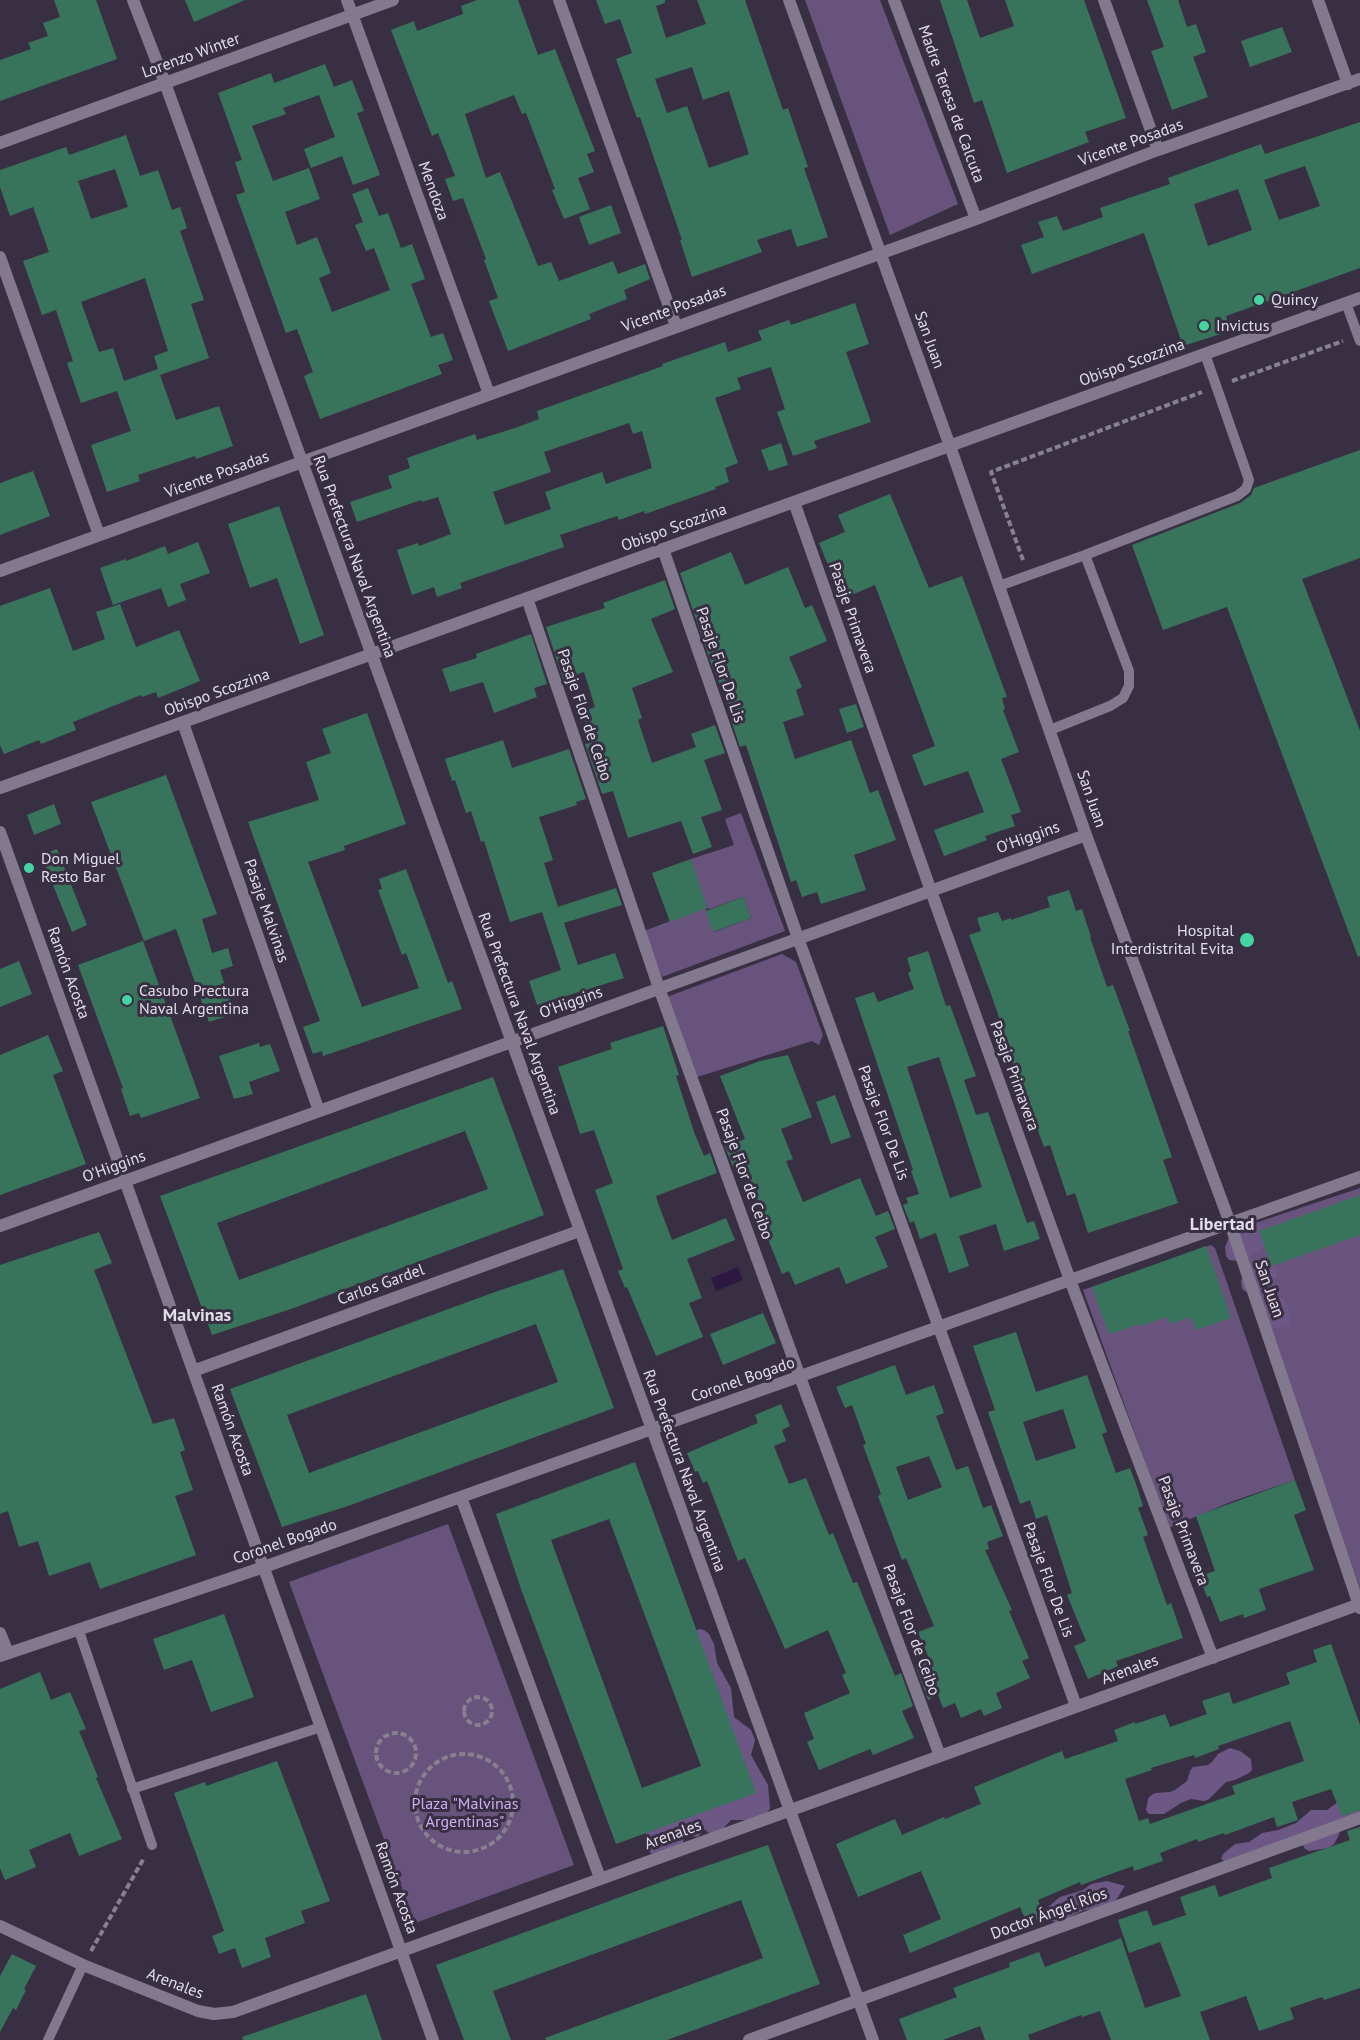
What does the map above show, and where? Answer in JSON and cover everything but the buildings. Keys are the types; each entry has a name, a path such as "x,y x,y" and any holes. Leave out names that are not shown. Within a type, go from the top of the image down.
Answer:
{"street":[{"name":"Rua Prefectura Naval Argentina","path":"133,0 873,2040"},
{"name":"Mendoza","path":"347,0 489,394"},
{"name":"Lorenzo Winter","path":"0,143 393,0"},
{"path":"559,0 676,327"},
{"name":"San Juan","path":"789,0 950,446 1086,835 1230,1223 1360,1606"},
{"name":"Madre Teresa de Calcuta","path":"894,0 976,219"},
{"path":"1104,0 1158,150"},
{"path":"1318,0 1354,81"},
{"name":"Vicente Posadas","path":"0,571 976,219 1158,150 1354,81"},
{"path":"0,257 99,536"},
{"name":"Obispo Scozzina","path":"0,788 1360,297"},
{"name":"Pasaje Primavera","path":"794,502 1070,1280 1213,1658"},
{"name":"Pasaje Flor De Lis","path":"663,549 798,938 1076,1706"},
{"name":"Pasaje Flor de Ceibo","path":"526,598 659,988 940,1756"},
{"name":"Pasaje Malvinas","path":"183,723 319,1111"},
{"name":"Ramón Acosta","path":"0,832 434,2040"},
{"name":"O'Higgins","path":"0,1226 1086,835"},
{"name":"Coronel Bogado","path":"4,1655 264,1567 1360,1177"},
{"name":"Carlos Gardel","path":"193,1371 579,1231"},
{"path":"461,1497 600,1878"},
{"name":"Arenales","path":"0,1926 83,1965 198,2011 214,2014 233,2012 1076,1706 1360,1606"},
{"path":"0,1633 4,1655"},
{"name":"Doctor Ángel Ríos","path":"748,2040 1360,1818"}],"lane":[{"path":"1346,303 1359,339"},
{"path":"999,586 1238,496 1246,489 1249,480 1205,354"},
{"path":"1050,730 1110,706 1123,698 1129,686 1129,671 1085,555"},
{"path":"79,1631 152,1845"},
{"path":"132,1789 321,1727"},
{"path":"48,2040 83,1965"}],"path":[{"path":"1029,575 991,472 1217,386 1359,339"},
{"path":"476,1697 485,1699 492,1711 489,1720 485,1723 470,1723 464,1713 463,1703 476,1697"},
{"path":"387,1735 406,1736 415,1746 415,1759 411,1766 402,1773 388,1772 378,1763 376,1750 378,1744 387,1735"},
{"path":"469,1754 494,1764 504,1774 511,1787 513,1802 511,1816 505,1830 495,1841 468,1852 453,1851 439,1845 419,1824 415,1810 415,1795 419,1781 439,1760 452,1755 469,1754"},
{"path":"83,1965 152,1845"}],"green space":[{"path":"805,0 880,0 958,204 890,235"},
{"path":"741,813 785,931 662,977 644,931 705,908 691,859 734,845 725,819","holes":["743,897 751,918 714,932 706,908 710,909"]},
{"path":"782,954 796,962 823,1035 819,1045 812,1041 694,1078 664,998"},
{"path":"1360,1188 1360,1588 1234,1230"},
{"path":"1211,1245 1215,1248 1295,1480 1233,1501 1169,1528 1083,1290"},
{"name":"Plaza \"Malvinas Argentinas\"","path":"448,1524 574,1865 415,1923 289,1582"}],"shaded area":[{"path":"1256,1222 1268,1233 1265,1246 1248,1258 1240,1261 1229,1260 1225,1247 1229,1237 1241,1227"},
{"path":"1272,1262 1277,1270 1277,1276 1272,1284 1255,1294 1242,1289 1241,1280 1249,1268"},
{"path":"738,1267 743,1280 716,1291 711,1278"},
{"path":"1274,1298 1283,1298 1288,1305 1289,1326 1268,1328 1261,1309"},
{"path":"699,1629 709,1634 714,1644 717,1663 731,1688 734,1717 751,1730 755,1740 751,1755 768,1785 770,1809 765,1815 746,1820 731,1820 720,1832 709,1833 704,1829 698,1837 684,1835 683,1845 661,1855 652,1854 644,1847 651,1838 646,1834 644,1827 709,1801 695,1631"},
{"path":"1230,1748 1240,1751 1251,1759 1252,1770 1249,1773 1226,1782 1209,1799 1204,1801 1191,1799 1164,1814 1149,1814 1146,1810 1150,1796 1175,1790 1187,1781 1193,1767 1208,1765 1218,1754"},
{"path":"1344,1798 1360,1800 1360,1813 1341,1825 1334,1844 1328,1848 1309,1851 1300,1841 1226,1862 1221,1859 1223,1854 1235,1844 1249,1842 1262,1833 1296,1823 1311,1810 1327,1810"},
{"path":"1107,1881 1125,1886 1116,1900 1099,1909 1084,1910 1057,1923 1041,1917 1041,1913 1060,1897 1083,1890 1091,1884"}],"place":[{"name":"Quincy","path":"1259,300"},
{"name":"Invictus","path":"1204,326"},
{"name":"Don Miguel Resto Bar","path":"29,868"},
{"name":"Hospital Interdistrital Evita","path":"1247,940"},
{"name":"Casubo Prectura Naval Argentina","path":"127,1000"}],"district":[{"name":"Libertad","path":"1222,1225"},
{"name":"Malvinas","path":"197,1316"}]}
